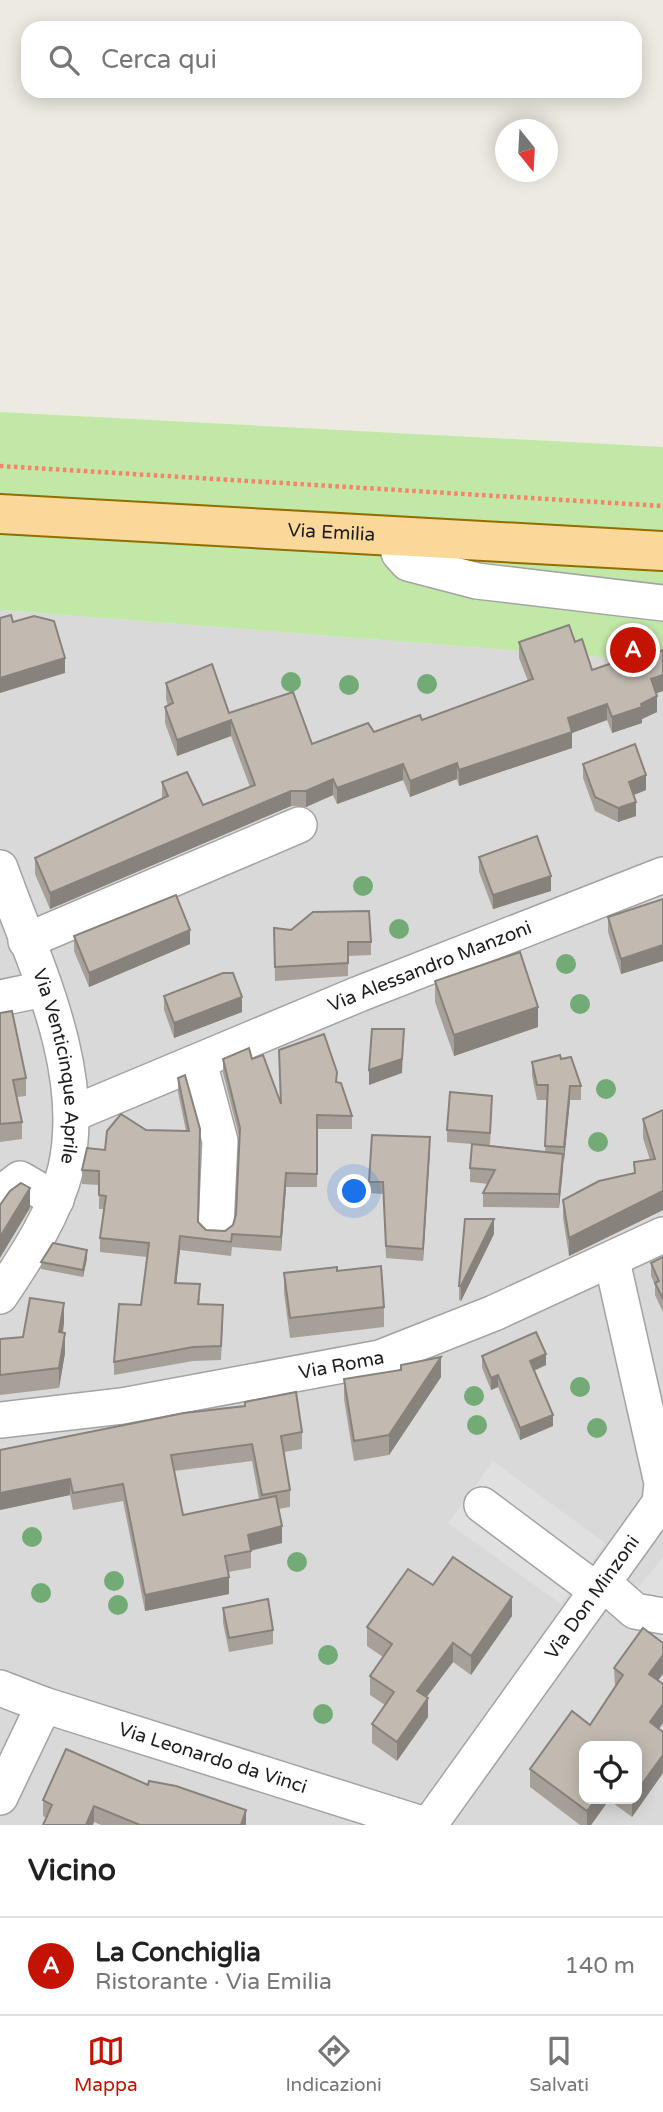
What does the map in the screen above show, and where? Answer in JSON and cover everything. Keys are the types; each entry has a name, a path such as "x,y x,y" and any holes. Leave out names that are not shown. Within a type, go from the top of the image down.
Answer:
{"main road":[{"name":"Via Emilia","path":"0,514 663,551"}],"street":[{"path":"396,537 399,553 408,563 477,581 663,603"},
{"path":"26,941 299,825"},
{"name":"Via Venticinque Aprile","path":"0,868 44,989 66,1073 72,1114 66,1169 55,1200 27,1254 0,1296"},
{"name":"Via Alessandro Manzoni","path":"72,1114 372,989 663,875"},
{"path":"0,998 44,989"},
{"path":"199,1062 220,1141 216,1227"},
{"path":"0,1194 20,1179 55,1200"},
{"name":"Via Roma","path":"0,1420 122,1406 380,1359 612,1261 663,1235"},
{"name":"Via Don Minzoni","path":"427,1825 660,1503 662,1483 612,1261"},
{"path":"482,1505 635,1611 663,1616"},
{"name":"Via Leonardo da Vinci","path":"0,1688 44,1705 427,1825"},
{"path":"0,1797 44,1705"}],"path":[{"path":"0,466 663,506"}],"shaded area":[{"path":"0,610 663,662 663,1825 0,1825"},
{"path":"493,1461 605,1543 561,1604 448,1523"},
{"path":"663,1557 663,1636 622,1602 625,1604"}],"green space":[{"path":"0,412 663,447 663,662 0,610"}],"building":[{"path":"11,615 13,622 34,616 54,621 65,658 0,678 0,618"},
{"path":"569,625 575,642 582,639 592,670 647,651 648,655 663,650 663,675 651,679 657,696 641,704 642,707 612,717 607,704 568,718 572,732 459,770 457,763 410,781 403,764 337,788 333,779 306,791 291,791 50,893 35,858 168,796 162,782 187,772 203,805 255,785 231,720 177,740 165,707 173,703 166,683 212,664 229,713 293,692 312,744 368,723 374,732 420,715 422,720 533,679 519,642"},
{"path":"635,744 646,775 629,782 636,802 618,808 595,797 583,764"},
{"path":"537,836 551,876 493,895 479,857"},
{"path":"176,895 190,930 89,973 74,936"},
{"path":"663,899 663,945 621,959 608,917"},
{"path":"369,911 371,942 348,942 348,963 275,967 274,928 291,930 313,912"},
{"path":"520,952 538,1007 454,1035 435,981"},
{"path":"223,973 233,973 242,997 174,1023 164,996"},
{"path":"12,1011 26,1078 13,1080 22,1122 0,1124 0,1013"},
{"path":"372,1029 404,1029 402,1059 369,1070"},
{"path":"324,1034 337,1072 336,1082 341,1083 352,1116 317,1115 317,1174 286,1173 281,1237 232,1234 231,1242 180,1236 175,1283 200,1284 198,1304 223,1305 221,1346 193,1347 114,1362 119,1304 141,1305 149,1243 100,1238 106,1196 99,1195 99,1171 82,1170 87,1148 105,1150 107,1131 121,1114 146,1130 189,1131 178,1078 185,1075 200,1129 198,1222 206,1230 225,1231 233,1225 236,1214 240,1128 223,1059 249,1048 252,1059 263,1055 281,1104 279,1050"},
{"path":"560,1055 561,1059 571,1057 581,1086 570,1086 564,1147 545,1146 548,1085 537,1085 532,1062"},
{"path":"450,1092 492,1096 490,1133 447,1130"},
{"path":"663,1110 663,1191 569,1238 563,1200 599,1181 635,1173 634,1162 655,1159 643,1119"},
{"path":"372,1135 430,1137 423,1249 386,1246 383,1182 369,1182"},
{"path":"472,1144 563,1154 559,1194 483,1193 495,1170 470,1168"},
{"path":"21,1183 30,1188 0,1237 0,1205 10,1191"},
{"path":"465,1219 494,1219 459,1286"},
{"path":"53,1243 87,1250 83,1270 41,1262"},
{"path":"663,1257 663,1299 655,1283 659,1281 651,1263"},
{"path":"381,1266 384,1307 290,1318 284,1273 337,1267 337,1271"},
{"path":"30,1298 64,1303 59,1332 65,1333 59,1368 0,1375 0,1339 23,1337"},
{"path":"536,1332 546,1354 530,1361 553,1415 520,1428 498,1375 491,1378 482,1356"},
{"path":"441,1357 389,1435 354,1441 344,1379 401,1370 401,1365"},
{"path":"296,1392 302,1432 281,1436 290,1490 262,1495 252,1444 171,1455 183,1515 276,1496 282,1526 248,1535 251,1551 225,1556 229,1577 145,1595 123,1484 73,1493 70,1479 0,1493 0,1450 184,1413 245,1406 245,1402"},
{"path":"453,1557 512,1597 471,1656 453,1643 417,1691 428,1698 397,1742 372,1724 394,1692 370,1676 392,1644 367,1627 408,1569 433,1585"},
{"path":"268,1599 273,1630 229,1638 223,1608"},
{"path":"643,1628 663,1643 663,1655 649,1674 663,1684 663,1704 650,1722 663,1732 663,1755 642,1784 642,1741 579,1741 579,1804 592,1804 587,1811 530,1769 572,1711 590,1725 623,1675 614,1668"},
{"path":"66,1749 148,1785 149,1781 176,1786 246,1810 241,1825 140,1825 94,1806 86,1825 43,1825 52,1805 43,1800"}],"place":[{"name":"La Conchiglia","path":"633,650"}]}
